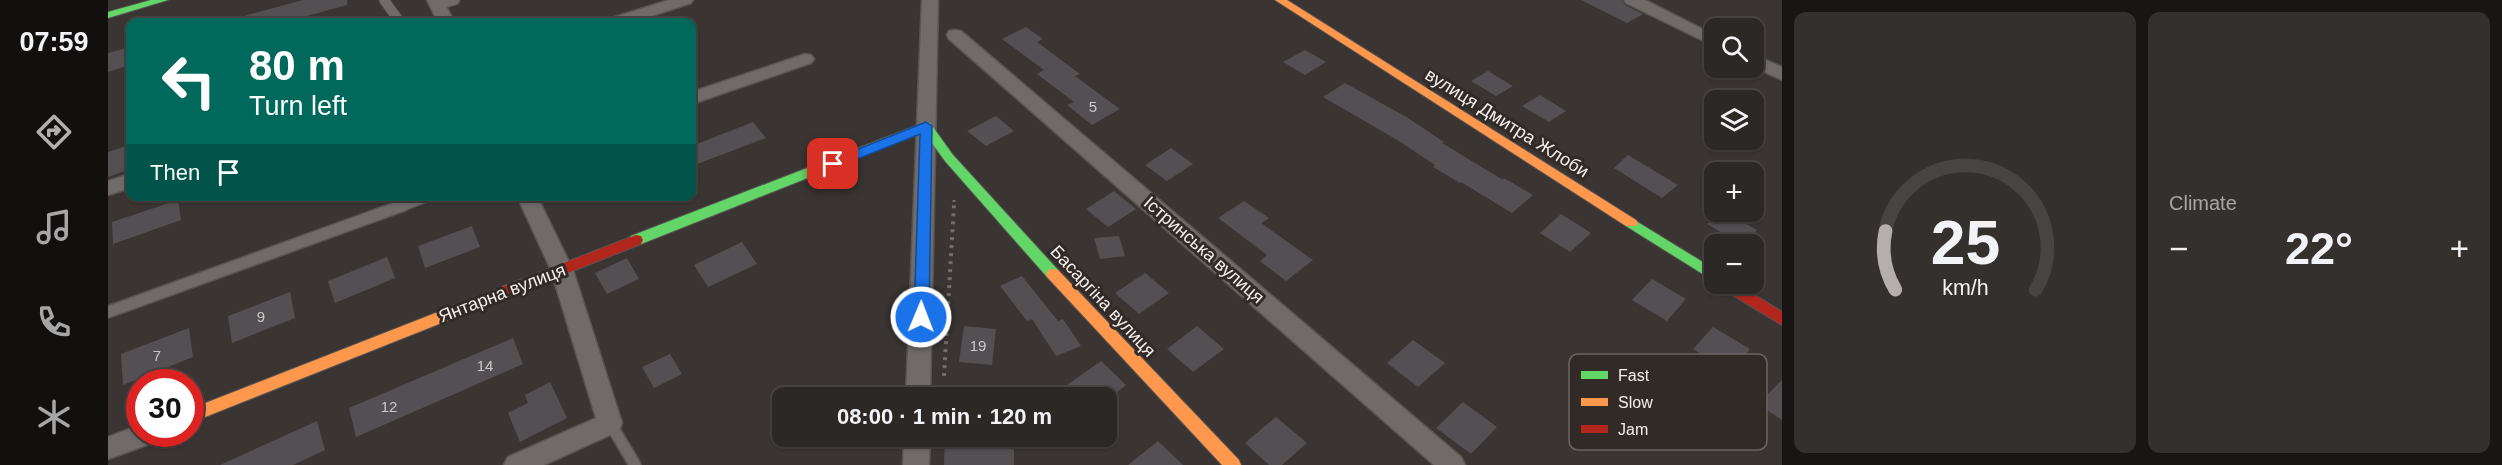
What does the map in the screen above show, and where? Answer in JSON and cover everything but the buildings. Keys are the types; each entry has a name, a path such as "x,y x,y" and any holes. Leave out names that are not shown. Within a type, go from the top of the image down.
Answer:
{"street":[{"path":"108,15 163,0"},
{"path":"630,18 685,0"},
{"path":"918,387 930,0"},
{"name":"вулиця Дмитра Жлоби","path":"1280,0 1704,270"},
{"path":"1632,0 1704,35"},
{"path":"437,2 444,18"},
{"name":"Істринська вулиця","path":"955,35 1452,465"},
{"path":"696,97 805,59"},
{"path":"1764,65 1782,74"},
{"name":"Басаргіна вулиця","path":"926,126 949,158 1057,279 1233,465"},
{"name":"Янтарна вулиця","path":"204,411 926,126"},
{"path":"108,188 126,182"},
{"path":"517,465 610,423 562,270 529,201"},
{"path":"1742,294 1782,319"},
{"path":"108,448 126,441"},
{"path":"916,465 917,447"}],"lane":[{"path":"384,0 397,18"},
{"path":"437,2 455,0"},
{"path":"108,312 416,201"},
{"path":"610,423 635,465"}],"traffic: fast":[{"path":"108,15 163,0"},
{"path":"636,240 926,126 949,158 1053,274"},
{"path":"1631,223 1704,270"}],"traffic: slow":[{"path":"1280,0 1631,223"},
{"path":"1053,274 1233,465"},
{"path":"204,410 507,291"}],"traffic: jam":[{"path":"507,291 636,240"},
{"path":"1742,294 1782,319"}],"route":[{"path":"833,164 926,126 921,317"}]}
